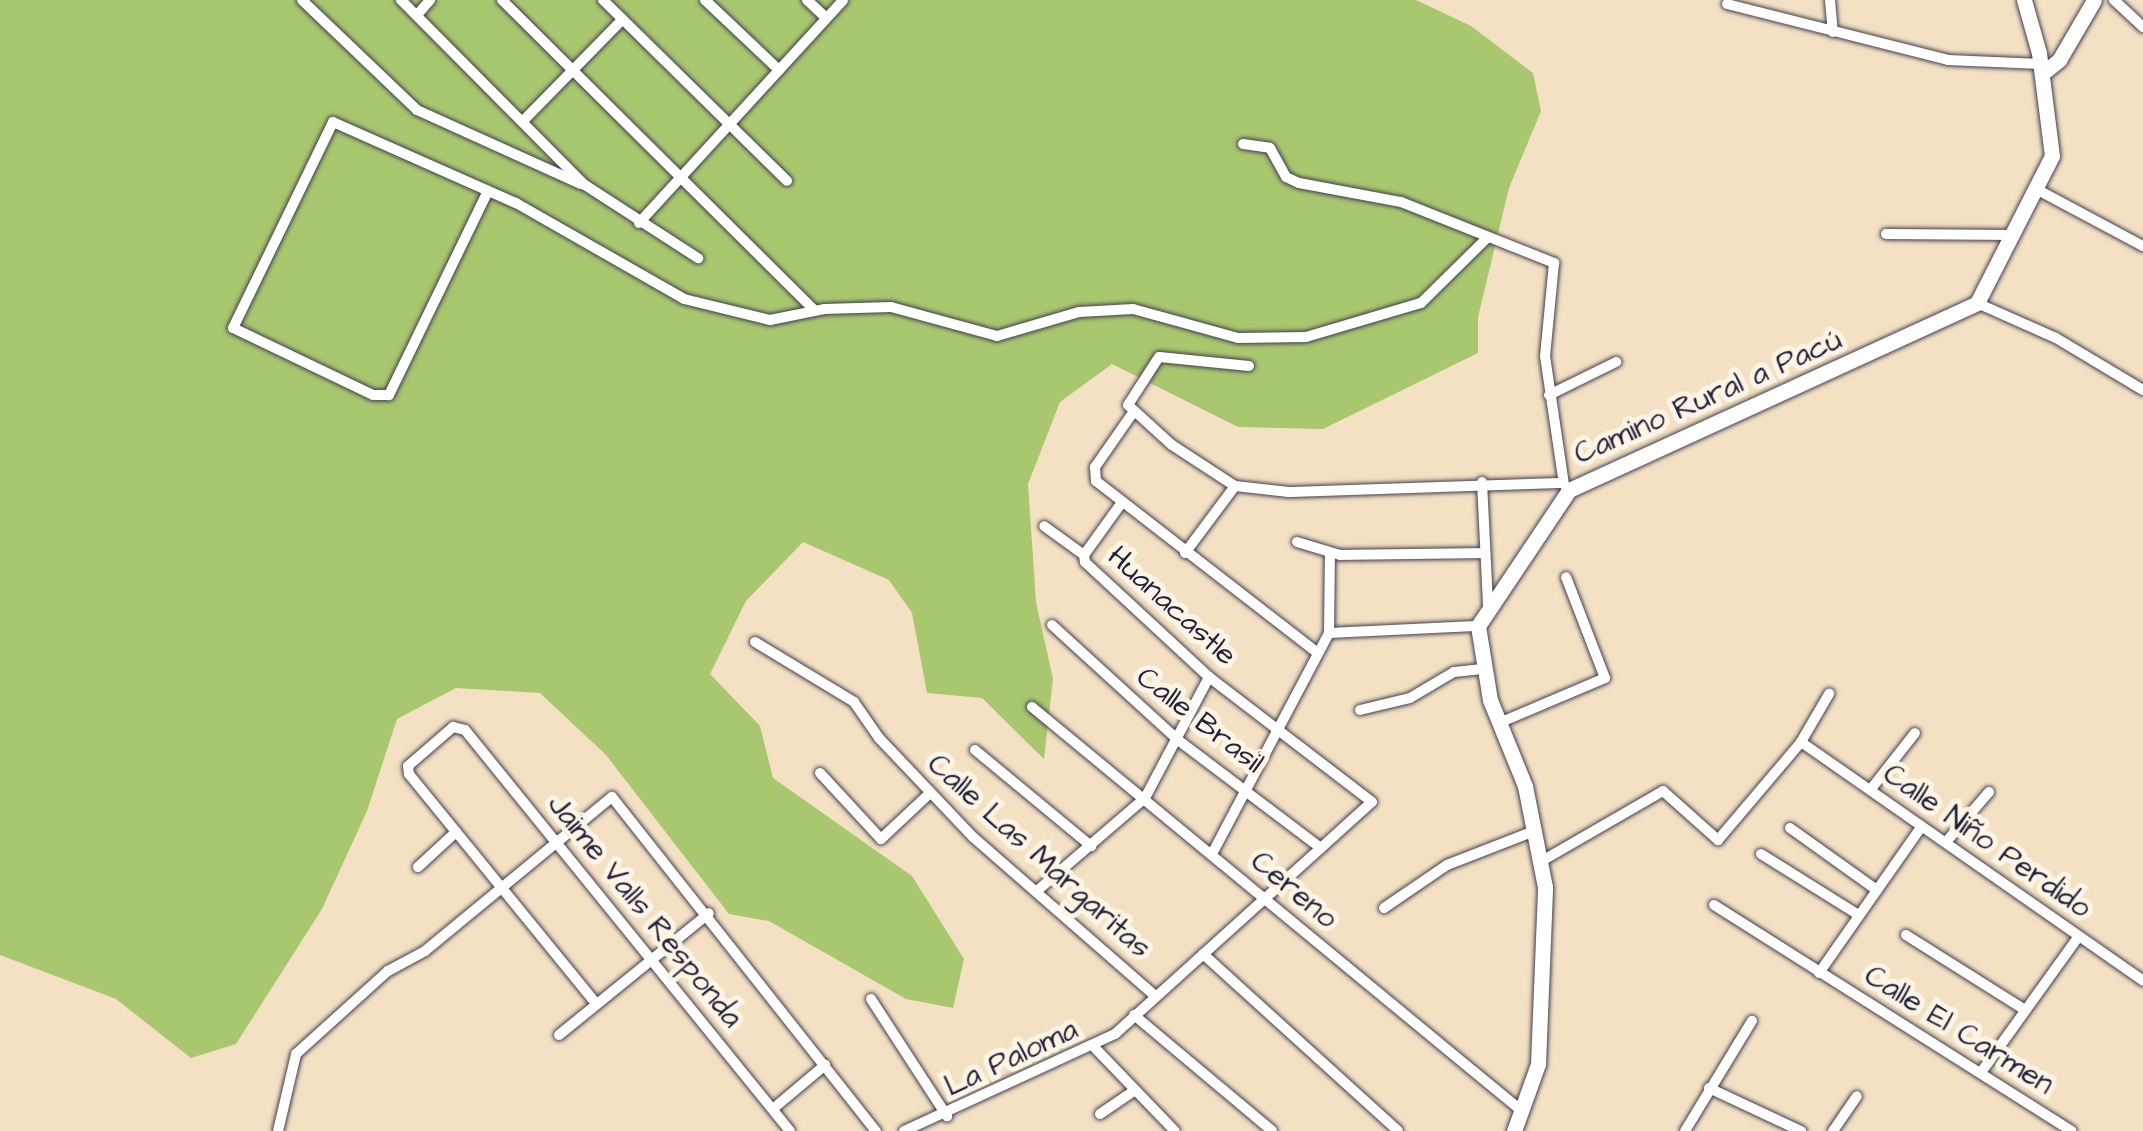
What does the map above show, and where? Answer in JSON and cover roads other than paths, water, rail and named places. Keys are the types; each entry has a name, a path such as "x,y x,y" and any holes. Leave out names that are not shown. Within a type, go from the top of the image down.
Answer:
{"street":[{"path":"302,0 417,110 586,186 698,258"},
{"path":"401,0 586,186"},
{"path":"417,15 430,0"},
{"path":"502,0 815,311"},
{"path":"603,0 787,181"},
{"path":"705,0 779,70"},
{"path":"807,0 826,18"},
{"path":"639,223 843,0"},
{"path":"1830,0 1833,32"},
{"path":"2024,0 2042,69 2052,156 2016,235 1977,304 2056,338 2143,390"},
{"path":"1727,4 1948,60 2042,69 2059,60 2094,0"},
{"path":"2114,0 2143,27"},
{"path":"524,120 623,19"},
{"path":"488,191 388,395 373,395 233,328 327,125 488,191 696,304 770,320 815,311 911,310 997,336 1088,310 1133,309 1267,340 1342,330 1421,303 1487,238"},
{"path":"1243,144 1270,148 1286,176 1299,182 1401,202 1487,238 1540,253 1555,266 1545,346 1565,486 1482,482 1289,492 1235,486 1132,414 1129,400 1159,357 1249,366"},
{"path":"2038,190 2143,246"},
{"path":"1886,234 2016,235"},
{"name":"Camino Rural a Pacú","path":"1478,626 1565,486 1977,304"},
{"path":"1550,395 1616,362"},
{"path":"1132,414 1092,474 1120,505 1315,651"},
{"path":"1482,482 1482,553 1488,605"},
{"path":"1185,553 1235,486"},
{"name":"Huanacastle","path":"1120,505 1084,554 1084,562 1209,677 1280,727 1372,802"},
{"path":"1044,526 1084,554"},
{"path":"1297,542 1330,553 1482,553"},
{"path":"1212,854 1280,727 1315,651 1329,632 1330,553"},
{"path":"1499,723 1605,678 1566,577"},
{"name":"Calle Brasil","path":"1052,626 1178,740 1322,848"},
{"path":"1329,632 1478,626 1499,723 1526,786 1546,887 1538,1064 1514,1131"},
{"name":"Calle Las Margaritas","path":"755,642 854,702 929,794 1153,994"},
{"path":"1360,710 1410,698 1454,672 1485,669"},
{"path":"1038,890 1145,798 1209,677"},
{"path":"1540,862 1663,791 1718,840 1801,742 1829,694"},
{"name":"Cereno","path":"1032,706 1523,1112"},
{"name":"Jaime Valls Responda","path":"456,832 408,769 458,727 651,956 790,1131"},
{"path":"1870,790 1915,733"},
{"name":"Calle Niño Perdido","path":"1801,742 2143,981"},
{"path":"975,750 1091,846"},
{"path":"820,772 881,838 929,794"},
{"path":"1946,842 1989,792"},
{"path":"278,1131 296,1054 553,840 612,797 709,913 876,1131"},
{"name":"La Paloma","path":"904,1131 947,1116 1095,1048 1372,802"},
{"path":"1820,973 1874,888 1922,826"},
{"path":"1790,828 1874,888"},
{"path":"1384,908 1447,865 1534,831"},
{"path":"418,866 456,832 594,1001"},
{"path":"1761,854 1857,914"},
{"name":"Calle El Carmen","path":"1714,905 1982,1071 2071,1131"},
{"path":"559,1035 594,1001 709,913"},
{"path":"1906,935 2022,1008"},
{"path":"1982,1071 2022,1008 2079,936"},
{"path":"1204,954 1398,1131"},
{"path":"871,999 947,1116"},
{"path":"1134,1014 1272,1131"},
{"path":"1686,1131 1708,1088 1752,1022"},
{"path":"1095,1048 1175,1131"},
{"path":"774,1108 825,1064"},
{"path":"1708,1088 1800,1131"},
{"path":"1100,1114 1136,1090"},
{"path":"1833,1131 1856,1096"}]}
